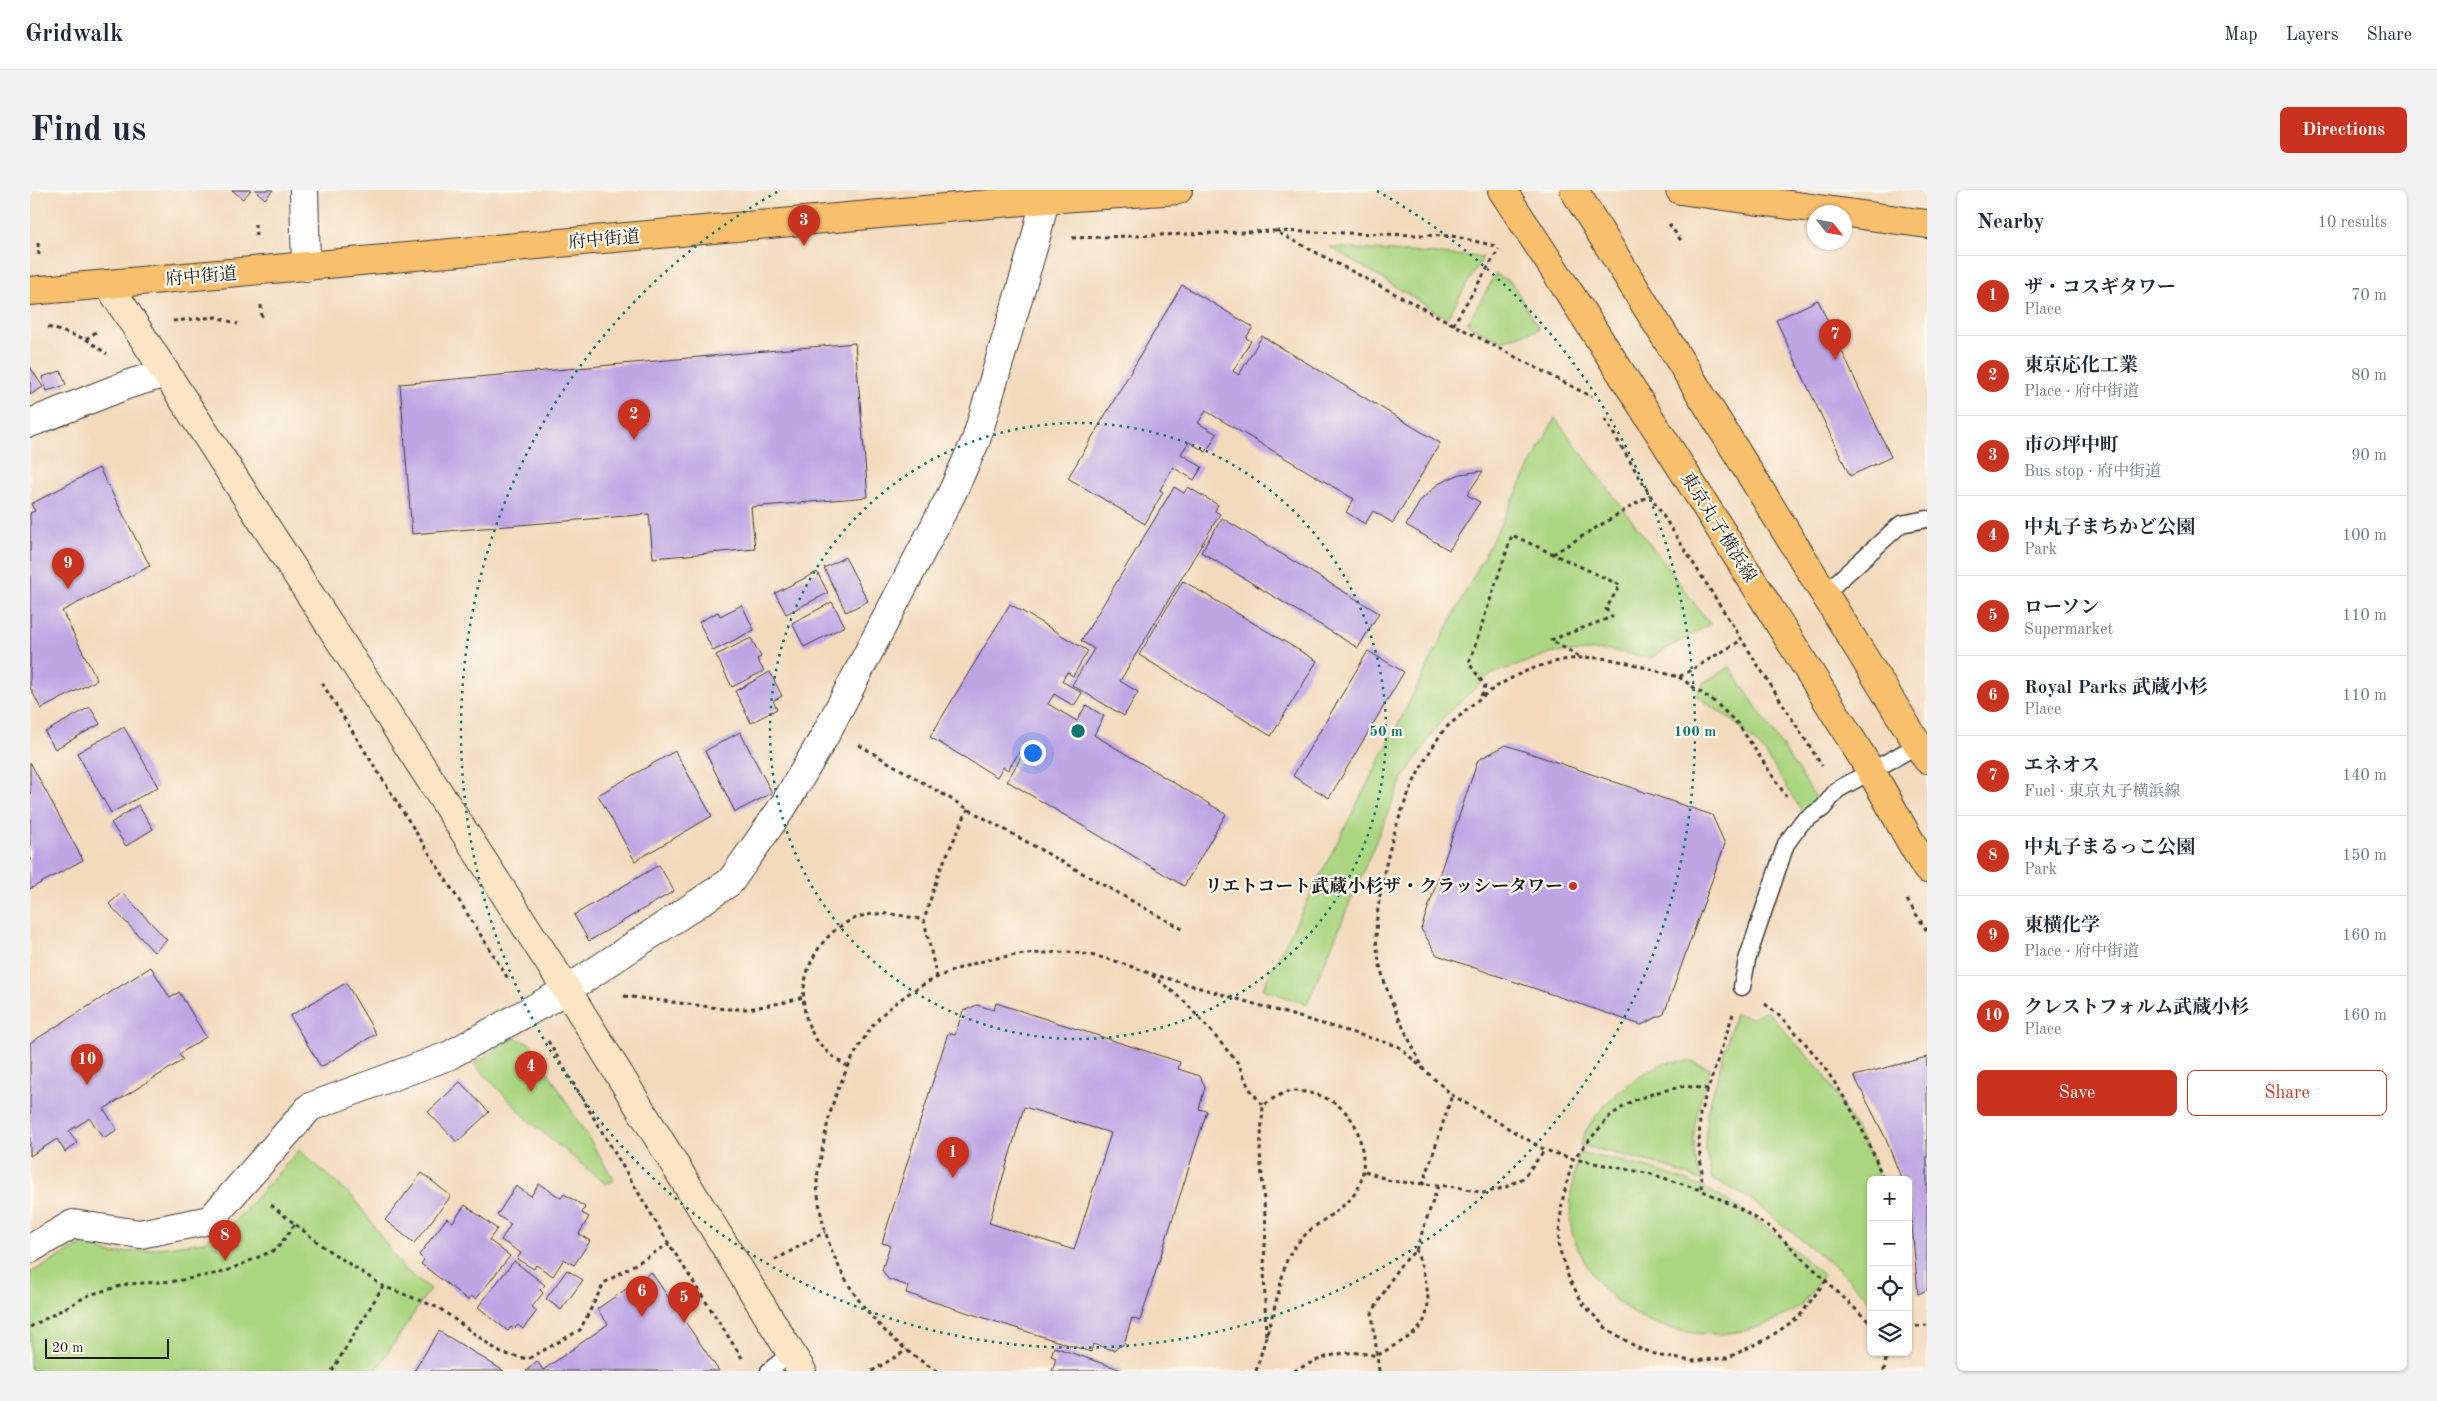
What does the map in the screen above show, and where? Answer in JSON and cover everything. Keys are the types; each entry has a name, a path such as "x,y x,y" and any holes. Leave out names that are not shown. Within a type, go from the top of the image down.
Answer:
{"main road":[{"name":"府中街道","path":"30,291 1045,199 1178,190"},
{"name":"東京丸子横浜線","path":"1502,190 1575,299 1870,771 1927,869"},
{"path":"1574,190 1923,752"},
{"path":"1680,190 1749,194 1927,224"}],"street":[{"path":"304,190 306,267"},
{"path":"30,1249 73,1224 140,1234 210,1220 310,1106 448,1056 567,990 730,882 784,805 828,730 951,495 976,440 1035,241 1045,199"},
{"path":"108,284 567,990 796,1362"},
{"path":"30,423 129,384 166,372"}],"lane":[{"path":"1824,594 1901,524 1927,519"},
{"path":"1742,987 1747,960 1786,844 1802,822 1823,808 1837,790 1870,771 1923,752"},
{"path":"769,1371 796,1362"}],"path":[{"path":"1062,238 1275,231 1452,236 1501,247 1506,255"},
{"path":"1275,231 1592,397"},
{"path":"1453,325 1501,247"},
{"path":"45,326 86,338 114,360 129,384"},
{"path":"1587,389 1597,405"},
{"path":"1602,413 1650,495 1837,790"},
{"path":"1553,554 1650,495"},
{"path":"1481,696 1485,686 1469,663 1512,535 1620,585 1606,608 1612,617 1551,640 1581,658"},
{"path":"1679,677 1742,640"},
{"path":"1422,1066 1384,986 1377,947 1377,920 1381,889 1399,816 1419,772 1442,732 1481,696 1513,676 1552,662 1581,658 1618,660 1679,677 1716,703 1738,724 1802,822"},
{"path":"318,677 510,981"},
{"path":"856,744 968,810 1184,930"},
{"path":"937,978 924,920 939,872 968,810"},
{"path":"1906,898 1927,931"},
{"path":"848,1067 826,1053 813,1035 806,1016 803,997 806,972 815,954 826,938 841,926 860,916 880,914 924,920"},
{"path":"936,1371 887,1336 851,1291 832,1253 825,1232 817,1180 831,1103 853,1055 886,1011 937,978 976,961 1028,953 1075,952 1117,961 1149,973 1398,1046 1452,1095 1545,1150 1573,1159 1651,1174 1701,1190 1740,1208 1772,1229 1867,1320"},
{"path":"1149,973 1183,1000 1215,1036 1238,1063 1249,1088 1263,1106 1260,1152 1266,1227 1264,1265 1266,1339"},
{"path":"1701,1190 1700,1113 1742,987 1778,1014 1828,1071 1876,1157 1883,1176"},
{"path":"615,995 748,1009 780,1004 803,997"},
{"path":"547,1039 669,1244 745,1363"},
{"path":"1708,1089 1685,1086 1658,1092 1632,1101 1610,1116 1573,1159 1562,1202 1558,1244 1569,1279 1584,1305 1607,1329 1638,1348 1661,1356 1692,1361 1727,1358 1767,1339 1799,1317 1826,1280"},
{"path":"1256,1371 1289,1255 1312,1230 1342,1208 1358,1190 1364,1170 1362,1146 1356,1124 1340,1107 1323,1096 1305,1092 1280,1093 1263,1106"},
{"path":"1423,1185 1452,1095"},
{"path":"1364,1170 1392,1182 1484,1193 1506,1187 1523,1178 1545,1150"},
{"path":"1378,1371 1372,1313 1398,1268 1416,1250 1438,1186"},
{"path":"266,1201 325,1248 383,1286 439,1308 501,1353 528,1359 580,1330 604,1283 669,1244"},
{"path":"30,1327 89,1295 127,1284 177,1281 224,1272 277,1249 295,1224"},
{"path":"778,1270 773,1261 825,1232"},
{"path":"1294,1371 1319,1358 1340,1354 1359,1352 1377,1356 1415,1332 1426,1316 1428,1297 1424,1272 1416,1250"},
{"path":"332,1371 383,1286"},
{"path":"1912,1327 1927,1325"},
{"path":"872,1371 907,1350"},
{"path":"1884,1371 1886,1356"}],"green space":[{"path":"1330,247 1483,257 1447,318"},
{"path":"1496,274 1512,283 1539,329 1501,341 1467,324"},
{"path":"1555,418 1710,624 1650,658 1609,650 1551,653 1490,675 1444,716 1401,782 1307,1004 1262,989"},
{"path":"1730,667 1820,804 1803,813 1765,753 1733,721 1696,696 1704,682"},
{"path":"1766,1010 1824,1074 1873,1159 1878,1176 1867,1176 1867,1297 1839,1270 1749,1198 1712,1179 1705,1149 1707,1113 1735,1014 1752,1018"},
{"path":"514,1038 531,1044 614,1180 606,1184 528,1120 474,1064"},
{"path":"1689,1061 1710,1068 1698,1110 1694,1139 1697,1167 1703,1181 1655,1163 1580,1145 1592,1121 1613,1097 1625,1087 1638,1077 1662,1064"},
{"path":"299,1150 354,1198 403,1268 430,1289 376,1371 30,1371 30,1273 83,1244 113,1254 204,1242 235,1221"},
{"path":"1579,1153 1612,1159 1675,1176 1721,1197 1782,1239 1823,1275 1798,1308 1754,1328 1725,1333 1696,1333 1668,1328 1641,1317 1617,1302 1597,1281 1574,1238 1570,1202"}],"building":[{"path":"232,190 251,190 243,199"},
{"path":"255,190 273,190 265,199"},
{"path":"1182,285 1253,327 1246,338 1251,341 1233,371 1239,375 1262,336 1440,443 1393,523 1373,511 1365,524 1346,512 1354,499 1206,411 1198,423 1217,434 1206,452 1189,442 1181,454 1202,467 1194,480 1173,467 1160,490 1163,492 1145,524 1068,478"},
{"path":"1818,300 1891,457 1850,476 1776,320"},
{"path":"855,343 868,497 751,507 755,549 653,558 649,514 412,534 400,384"},
{"path":"30,367 43,387 30,395"},
{"path":"61,371 66,385 47,391 42,377"},
{"path":"99,468 150,566 62,611 97,680 41,709 30,687 30,513 35,511 31,504"},
{"path":"1483,471 1467,495 1480,502 1449,550 1406,525 1421,500 1438,484 1460,474"},
{"path":"1174,487 1184,493 1188,487 1218,505 1215,511 1220,514 1120,681 1138,692 1124,716 1072,685 1094,649 1081,641"},
{"path":"1222,518 1379,613 1358,648 1201,552"},
{"path":"845,557 868,601 846,612 824,568"},
{"path":"817,572 828,593 786,614 775,593"},
{"path":"1183,581 1317,661 1271,736 1139,655"},
{"path":"832,602 845,626 804,647 792,623"},
{"path":"1010,604 1088,651 1073,676 1067,672 1062,681 1082,693 1074,706 1054,694 1048,704 1077,721 1086,705 1104,716 1094,735 1226,814 1184,886 1007,781 1028,746 1024,744 1008,770 1003,767 997,777 930,737"},
{"path":"742,605 754,630 713,651 699,622 718,612 720,616"},
{"path":"751,638 761,657 757,659 764,671 732,687 716,655"},
{"path":"1368,651 1404,672 1329,798 1293,776"},
{"path":"770,672 782,696 773,701 777,709 751,723 735,691"},
{"path":"90,707 100,724 55,749 45,732"},
{"path":"124,727 158,787 111,813 77,753"},
{"path":"740,732 772,793 735,812 705,751"},
{"name":"リエトコート武蔵小杉ザ・クラッシータワー","path":"1506,745 1712,815 1725,844 1664,1014 1641,1025 1437,955 1421,929 1478,760"},
{"path":"675,751 712,816 635,861 598,795"},
{"path":"30,762 83,860 30,889"},
{"path":"138,805 153,829 126,846 111,823"},
{"path":"659,865 674,891 589,941 574,915"},
{"path":"122,892 167,940 154,952 109,904"},
{"path":"151,967 170,998 179,992 206,1037 179,1054 183,1060 104,1109 117,1130 103,1138 90,1118 69,1131 77,1143 65,1152 57,1139 30,1156 30,1043"},
{"path":"346,983 376,1034 321,1067 290,1016"},
{"path":"996,1003 1180,1062 1178,1069 1200,1076 1205,1087 1199,1109 1207,1111 1140,1321 1132,1318 1124,1344 1113,1350 1093,1344 1091,1352 906,1293 908,1286 888,1279 882,1270 890,1245 882,1243 948,1033 955,1035 963,1011 977,1005 994,1010","holes":["1024,1107 1111,1133 1074,1250 989,1223"]},
{"path":"1927,1057 1927,1290 1918,1294 1912,1226 1912,1176 1900,1176 1885,1137 1854,1076"},
{"path":"460,1082 489,1112 457,1142 428,1112"},
{"path":"422,1173 451,1196 414,1243 385,1220"},
{"path":"539,1184 561,1198 564,1194 585,1207 582,1213 589,1217 579,1234 590,1241 574,1265 564,1259 553,1276 536,1265 534,1269 517,1259 521,1253 501,1240 511,1224 497,1215 516,1186 531,1196"},
{"path":"465,1205 497,1229 489,1240 510,1256 476,1299 471,1296 468,1300 421,1264 424,1260 419,1255 447,1218 453,1222"},
{"path":"514,1261 545,1285 540,1290 543,1293 532,1307 537,1311 523,1329 518,1325 514,1329 511,1327 508,1331 478,1307"},
{"path":"567,1270 583,1280 561,1310 546,1299"},
{"path":"651,1272 719,1371 526,1371 537,1361 543,1370 608,1324 597,1309"},
{"path":"439,1331 504,1371 414,1371"},
{"path":"1054,1347 1125,1371 1052,1371 1056,1358 1051,1356"}],"place":[{"name":"市の坪中町","path":"804,246"},
{"name":"エネオス","path":"1835,360"},
{"name":"東京応化工業","path":"634,440"},
{"name":"東横化学","path":"68,589"},
{"name":"リエトコート武蔵小杉ザ・クラッシータワー","path":"1573,886"},
{"name":"クレストフォルム武蔵小杉","path":"87,1085"},
{"name":"中丸子まちかど公園","path":"531,1092"},
{"name":"ザ・コスギタワー","path":"953,1178"},
{"name":"中丸子まるっこ公園","path":"225,1261"},
{"name":"Royal Parks 武蔵小杉","path":"642,1317"},
{"name":"ローソン","path":"684,1323"}]}
